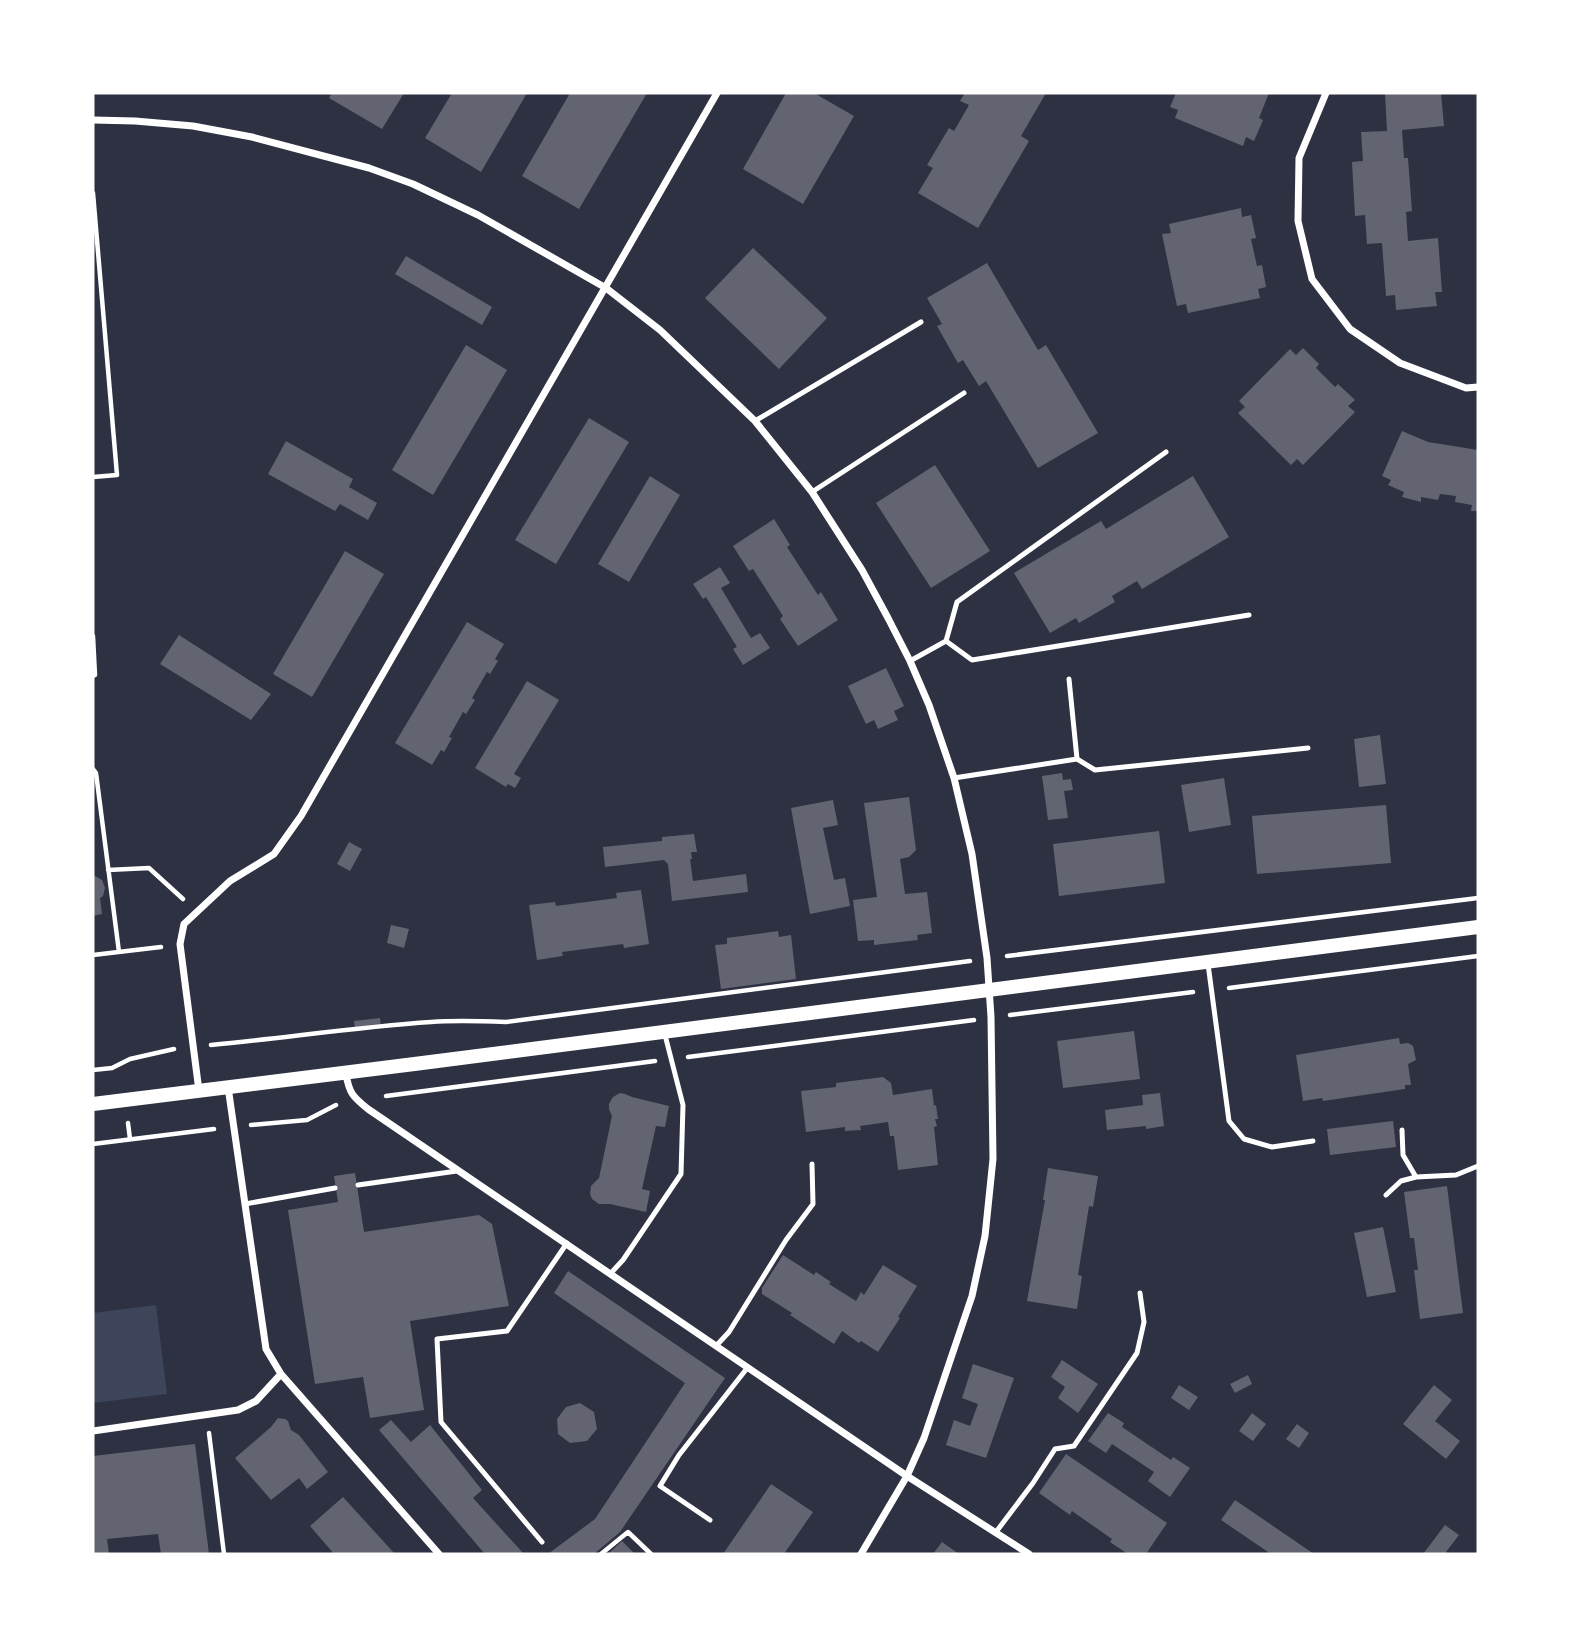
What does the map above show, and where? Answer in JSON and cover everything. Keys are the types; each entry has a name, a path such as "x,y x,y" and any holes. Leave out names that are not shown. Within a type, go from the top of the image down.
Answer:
{"main road":[{"path":"93,1104 346,1074 1478,927"}],"street":[{"path":"199,1091 180,944 184,925 230,881 274,854 301,816 717,93"},
{"path":"1326,93 1299,158 1298,221 1312,279 1350,329 1401,363 1466,388 1478,387"},
{"path":"93,120 193,126 251,137 369,169 413,184 478,215 606,288 660,330 755,421 812,492 862,570 888,618 929,705 954,778 972,854 987,958 991,1017 993,1159 985,1236 972,1296 924,1438 907,1476 861,1554"},
{"path":"346,1074 349,1090 356,1100 907,1476 1029,1554"},
{"path":"228,1087 266,1349 281,1374 439,1554"},
{"path":"93,1431 238,1410 263,1395 281,1374"}],"lane":[{"path":"755,421 920,322"},
{"path":"812,492 964,393"},
{"path":"910,661 946,641 957,602 1166,452"},
{"path":"946,641 972,660 1249,615"},
{"path":"1069,679 1077,759"},
{"path":"954,778 1077,759 1095,769 1308,748"},
{"path":"1208,961 1229,1121 1244,1139 1272,1147 1313,1141"},
{"path":"611,1273 681,1174 683,1105 664,1032"},
{"path":"1402,1130 1403,1155 1416,1177"},
{"path":"716,1346 729,1332 786,1240 813,1204 811,1164"},
{"path":"1387,1195 1401,1181 1416,1177 1456,1175 1478,1166"},
{"path":"358,1185 460,1170"},
{"path":"245,1204 335,1188"},
{"path":"542,1542 442,1422 437,1339 507,1331 567,1243"},
{"path":"996,1532 1055,1449 1074,1446 1137,1353 1144,1322 1140,1293"},
{"path":"709,1520 660,1486 679,1455 748,1367"}],"path":[{"path":"93,193 117,475 93,477"},
{"path":"93,636 93,676"},
{"path":"93,769 96,773 119,951"},
{"path":"108,870 149,868 197,912"},
{"path":"93,1070 113,1068 130,1059 192,1046 432,1022 506,1023 987,958 1478,898"},
{"path":"93,955 180,944"},
{"path":"93,1143 307,1120 338,1103 356,1100 1478,956"},
{"path":"206,1415 224,1554"},
{"path":"601,1554 628,1532 651,1554"}],"shaded area":[{"path":"156,1305 167,1394 93,1403 93,1313"}],"building":[{"path":"332,93 404,93 382,129 329,98"},
{"path":"452,93 527,93 481,172 425,138"},
{"path":"570,93 647,93 579,209 522,176"},
{"path":"786,93 814,93 854,116 803,204 743,169"},
{"path":"965,93 1046,93 1021,136 1029,141 978,228 918,193 933,168 927,165 949,128 954,131 969,105 960,101"},
{"path":"1176,93 1269,93 1259,118 1263,120 1254,141 1246,137 1243,146 1175,118 1178,110 1170,107"},
{"path":"1385,93 1441,93 1444,126 1402,130 1404,158 1408,158 1412,211 1406,212 1408,241 1438,238 1442,292 1435,292 1437,306 1396,310 1395,295 1386,296 1382,243 1367,244 1365,215 1355,216 1352,162 1363,161 1361,132 1387,131"},
{"path":"1241,208 1242,217 1251,215 1256,238 1251,239 1257,266 1262,265 1266,287 1258,289 1260,298 1188,313 1186,304 1177,306 1162,234 1171,233 1169,224"},
{"path":"753,248 827,318 779,369 705,298"},
{"path":"406,256 492,307 482,325 395,274"},
{"path":"987,263 1038,350 1046,345 1098,433 1038,468 986,381 979,386 963,360 958,363 937,326 942,324 927,298"},
{"path":"466,345 507,370 433,495 392,470"},
{"path":"1303,348 1319,364 1316,368 1335,387 1338,384 1355,400 1348,406 1355,412 1303,465 1297,459 1291,465 1238,413 1245,407 1239,401 1290,349 1296,355"},
{"path":"589,418 629,442 556,564 515,540"},
{"path":"1402,431 1428,442 1478,450 1478,511 1471,511 1472,505 1455,502 1456,496 1440,494 1438,500 1421,497 1421,502 1402,497 1404,492 1388,485 1391,480 1382,476"},
{"path":"286,441 353,479 349,487 377,503 368,520 340,504 335,511 268,474"},
{"path":"935,465 990,551 931,588 876,503"},
{"path":"650,476 680,495 629,582 598,564"},
{"path":"1193,476 1229,537 1142,589 1137,581 1112,596 1115,602 1079,623 1076,618 1050,633 1014,573 1101,521 1106,529"},
{"path":"774,519 790,545 787,547 838,620 798,646 780,619 783,616 753,569 749,571 733,546"},
{"path":"345,551 384,574 312,697 273,674"},
{"path":"720,567 730,583 721,588 751,638 760,633 770,648 743,665 733,649 737,647 706,597 703,599 693,584"},
{"path":"467,622 504,644 495,659 498,661 490,674 487,672 472,698 475,700 466,714 463,712 444,752 441,750 432,765 395,743"},
{"path":"179,635 271,694 251,720 160,664"},
{"path":"886,668 904,706 894,711 898,720 878,729 874,720 866,724 848,686"},
{"path":"527,681 559,700 514,774 521,778 515,788 508,784 506,787 475,768"},
{"path":"1380,735 1386,784 1359,787 1354,739"},
{"path":"1062,773 1063,780 1071,779 1073,790 1064,791 1068,818 1048,820 1042,776"},
{"path":"1224,778 1231,825 1189,832 1181,785"},
{"path":"909,797 916,850 909,857 900,859 905,894 927,892 932,933 917,935 918,940 874,945 874,940 858,941 853,900 877,897 864,803"},
{"path":"833,800 838,825 823,828 834,880 845,878 850,906 810,914 791,808"},
{"path":"1386,805 1391,863 1257,874 1252,816"},
{"path":"1159,831 1165,883 1059,896 1053,844"},
{"path":"694,834 697,852 691,852 690,859 693,881 746,874 748,892 672,901 668,864 664,860 605,867 603,847 662,841 662,837"},
{"path":"349,842 362,849 350,871 337,864"},
{"path":"93,877 102,880 105,888 100,898 102,914 93,916"},
{"path":"641,890 649,944 624,948 623,944 562,952 563,956 537,960 529,905 555,902 556,906 617,898 616,893"},
{"path":"391,925 409,929 404,948 387,943"},
{"path":"778,931 779,937 791,935 796,979 721,989 715,945 727,944 727,938"},
{"path":"380,1018 381,1026 355,1029 354,1021"},
{"path":"1134,1031 1140,1079 1063,1088 1057,1041"},
{"path":"1399,1038 1400,1044 1408,1043 1413,1046 1416,1060 1408,1064 1411,1085 1405,1085 1405,1089 1323,1101 1322,1098 1303,1101 1296,1055"},
{"path":"883,1077 891,1083 893,1095 932,1089 938,1119 935,1119 937,1126 934,1127 938,1165 898,1170 894,1136 890,1136 888,1122 860,1126 861,1130 845,1131 845,1127 806,1132 801,1091"},
{"path":"620,1093 669,1106 665,1127 656,1126 642,1189 650,1191 646,1212 599,1204 590,1194 591,1186 599,1178 612,1116 609,1104 613,1097"},
{"path":"1160,1093 1164,1126 1107,1130 1105,1110 1143,1105 1142,1095"},
{"path":"1393,1121 1396,1147 1330,1155 1327,1129"},
{"path":"1048,1168 1098,1176 1093,1207 1089,1206 1078,1275 1082,1276 1077,1309 1027,1301"},
{"path":"355,1173 364,1232 479,1215 492,1224 509,1306 410,1321 424,1410 370,1418 363,1377 315,1384 288,1210 338,1202 334,1176"},
{"path":"1447,1186 1463,1313 1420,1319 1414,1270 1418,1270 1414,1238 1410,1238 1404,1192"},
{"path":"1383,1227 1396,1292 1367,1297 1354,1233"},
{"path":"783,1255 814,1275 816,1272 856,1301 861,1292 864,1295 883,1265 917,1286 878,1352 842,1331 834,1344 762,1294 762,1288"},
{"path":"568,1271 725,1378 620,1532 594,1554 548,1554 595,1519 685,1383 554,1293"},
{"path":"1062,1360 1098,1384 1078,1413 1058,1398 1065,1387 1051,1377"},
{"path":"973,1364 1014,1378 986,1458 946,1445 954,1420 970,1426 978,1404 962,1398"},
{"path":"1248,1375 1252,1384 1235,1393 1230,1384"},
{"path":"1179,1385 1198,1397 1189,1410 1171,1398"},
{"path":"1434,1385 1452,1400 1435,1421 1460,1441 1446,1459 1403,1424"},
{"path":"580,1403 594,1412 597,1429 587,1441 570,1443 558,1434 557,1419 566,1407"},
{"path":"1108,1413 1124,1423 1122,1427 1171,1460 1173,1457 1190,1468 1170,1497 1148,1481 1154,1472 1112,1444 1106,1453 1088,1441"},
{"path":"1252,1413 1266,1424 1253,1441 1239,1431"},
{"path":"278,1418 288,1421 291,1430 299,1435 328,1472 307,1489 299,1478 271,1500 235,1458"},
{"path":"391,1420 411,1442 430,1425 482,1490 473,1498 524,1554 485,1554 379,1430"},
{"path":"1297,1424 1309,1433 1299,1448 1286,1439"},
{"path":"195,1444 209,1554 161,1554 158,1534 107,1539 109,1554 93,1554 93,1456"},
{"path":"1066,1454 1167,1523 1146,1554 1128,1554 1110,1542 1112,1539 1072,1511 1070,1515 1039,1493"},
{"path":"771,1484 813,1512 784,1554 723,1554"},
{"path":"343,1497 395,1554 334,1554 310,1526"},
{"path":"1235,1500 1314,1554 1271,1554 1221,1520"},
{"path":"1445,1525 1459,1535 1446,1552 1449,1554 1423,1554"},
{"path":"622,1541 635,1554 608,1554"},
{"path":"942,1542 959,1554 933,1554"}]}
